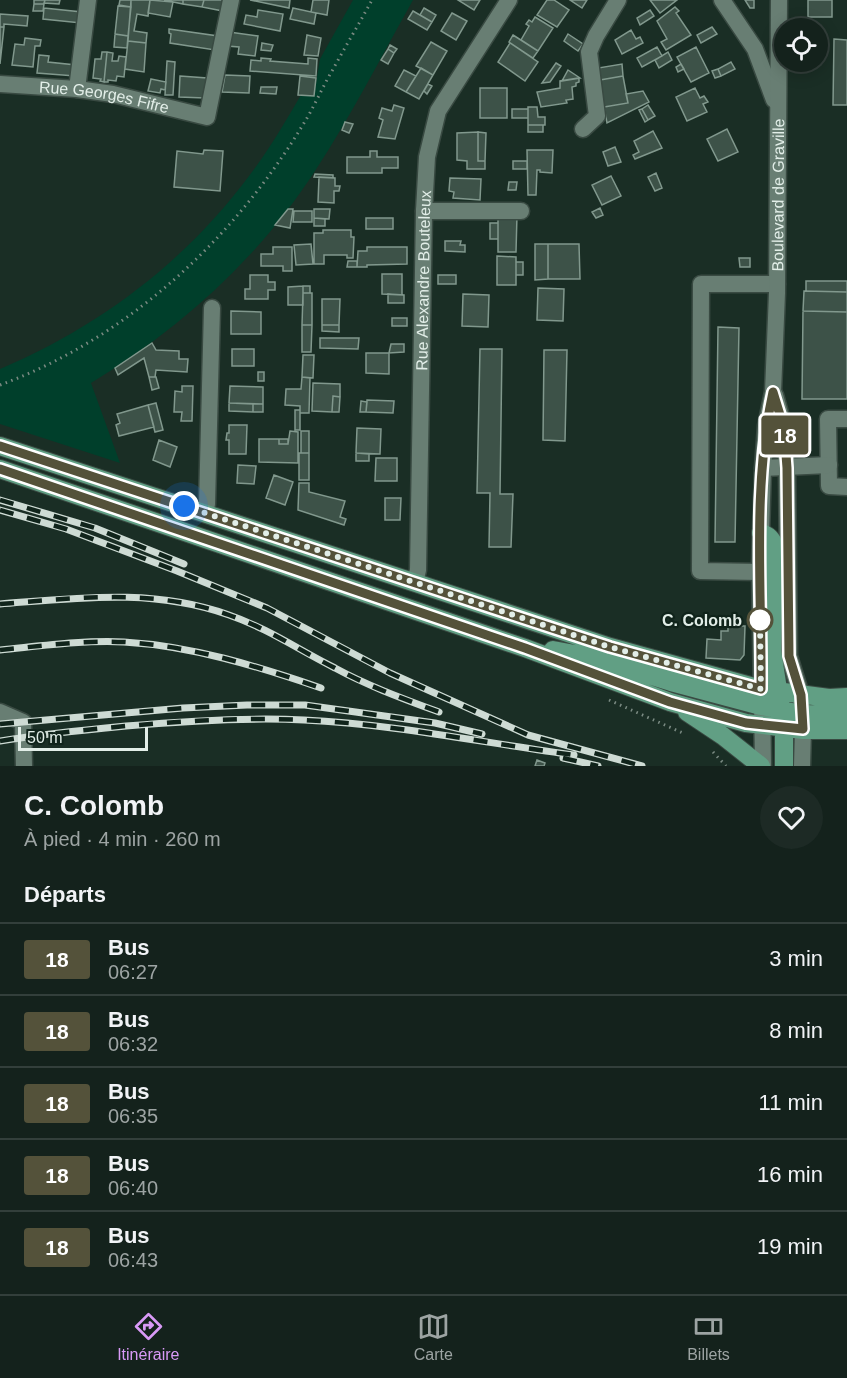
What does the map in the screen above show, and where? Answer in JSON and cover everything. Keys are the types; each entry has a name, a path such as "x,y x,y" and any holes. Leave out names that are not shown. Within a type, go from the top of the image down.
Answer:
{"main road":[{"path":"0,446 761,697 802,722 847,730"},
{"path":"0,470 525,648 670,702 746,723 762,725 801,695 847,697"},
{"path":"761,533 767,535 774,546 772,651 782,710 784,766"},
{"path":"525,648 568,651 671,682 761,697"},
{"path":"670,702 723,736 762,766"},
{"path":"802,722 847,715"}],"street":[{"path":"77,90 88,0"},
{"name":"Rue Georges Fifre","path":"0,84 113,94 207,117 231,0"},
{"name":"Rue Alexandre Bouteleux","path":"415,582 418,570 424,211 427,157 438,111 509,0"},
{"path":"583,129 597,116 589,52 618,0"},
{"path":"722,0 755,49 777,109"},
{"name":"Boulevard de Graville","path":"762,766 760,572 763,468 766,426 773,392 777,284 779,0"},
{"path":"424,211 521,211"},
{"path":"760,572 700,571 701,284 777,284"},
{"path":"205,513 212,308"},
{"name":"Boulevard de Graville","path":"773,392 784,428 787,468 789,656 801,695 802,766"},
{"path":"847,419 828,419 829,486 847,487"},
{"path":"763,468 829,465"},
{"path":"0,712 22,722 24,766"}],"path":[{"path":"0,385 21,378 75,350 115,325 156,295 194,262 238,216 268,177 304,123 372,0"}],"green space":[{"path":"353,0 413,0 315,171 268,234 215,290 156,339 91,383 120,463 0,424 0,369 72,333 105,312 138,289 197,237 256,166 301,95 314,95 320,59"}],"building":[{"path":"34,0 45,0 44,4 34,4"},
{"path":"45,0 60,0 59,4 44,3"},
{"path":"120,0 131,0 131,7 119,5"},
{"path":"131,0 150,0 148,16 137,14 134,31 147,33 146,43 128,41"},
{"path":"150,0 173,2 170,17 148,13"},
{"path":"164,0 183,0 183,4"},
{"path":"183,0 204,0 202,7 183,4"},
{"path":"204,0 225,0 223,11 202,7"},
{"path":"250,0 290,0 289,8"},
{"path":"313,0 329,0 327,15 311,12"},
{"path":"458,0 480,0 474,10"},
{"path":"547,0 554,0 569,10 557,27 537,15"},
{"path":"570,0 587,0 582,8"},
{"path":"650,0 677,0 660,13"},
{"path":"745,0 754,0 754,8 750,8"},
{"path":"808,0 832,0 832,17 808,17"},
{"path":"34,4 44,4 43,11 33,11"},
{"path":"118,6 131,7 128,36 115,34"},
{"path":"675,7 679,11 676,13 691,35 666,50 661,42 667,39 657,21"},
{"path":"44,8 82,12 81,23 43,19"},
{"path":"293,8 316,13 314,24 290,19"},
{"path":"424,8 436,15 432,22 420,15"},
{"path":"258,10 283,14 280,31 244,24 246,15 257,17"},
{"path":"650,10 654,16 640,25 637,18"},
{"path":"413,11 432,22 427,30 408,19"},
{"path":"452,13 467,21 456,40 441,31"},
{"path":"0,14 28,16 27,26 4,24 4,27 0,27"},
{"path":"535,17 553,28 538,51 521,40 529,26 526,24 529,20 532,22"},
{"path":"0,27 4,27 0,64"},
{"path":"712,27 717,34 701,43 697,35"},
{"path":"169,29 218,36 215,50 170,43"},
{"path":"631,30 636,39 640,37 643,43 622,54 615,40"},
{"path":"229,32 258,36 255,56 238,54 239,47 227,46"},
{"path":"115,34 128,36 127,48 114,47"},
{"path":"568,34 583,44 578,51 564,41"},
{"path":"307,35 321,38 318,56 304,55"},
{"path":"513,35 538,51 533,58 509,42"},
{"path":"25,38 41,40 40,46 35,46 33,67 12,65 15,44 24,45"},
{"path":"834,39 847,40 847,105 833,105"},
{"path":"128,41 146,43 144,72 125,69"},
{"path":"431,42 447,51 433,75 416,66"},
{"path":"262,43 273,45 271,51 261,50"},
{"path":"510,43 538,62 525,81 498,62"},
{"path":"390,45 397,49 394,53 388,49"},
{"path":"657,47 662,56 642,67 637,58"},
{"path":"696,47 709,73 691,82 677,57"},
{"path":"388,49 394,53 388,64 381,60"},
{"path":"102,52 107,52 104,82 93,78 95,59 101,59"},
{"path":"107,52 113,53 112,61 118,61 119,56 126,57 124,77 117,76 116,81 104,82"},
{"path":"668,52 672,60 659,68 655,60"},
{"path":"39,55 49,56 48,62 76,65 75,76 37,73"},
{"path":"261,58 271,59 270,61 308,64 308,58 317,59 316,76 250,71 251,60 261,61"},
{"path":"167,61 175,62 173,95 165,95"},
{"path":"731,62 735,69 721,76 718,69"},
{"path":"556,63 561,66 550,82 542,83"},
{"path":"622,64 623,76 600,80 598,68"},
{"path":"681,64 684,69 678,72 676,67"},
{"path":"421,68 433,75 419,99 406,92"},
{"path":"718,69 721,76 715,78 712,71"},
{"path":"404,70 416,76 406,92 395,86"},
{"path":"568,70 580,78 562,81"},
{"path":"225,75 250,76 249,93 222,92"},
{"path":"180,76 207,78 205,98 179,97"},
{"path":"300,76 316,78 314,96 298,95"},
{"path":"623,76 628,103 604,107 600,80"},
{"path":"579,78 576,86 572,87 573,99 566,100 567,103 541,107 537,92 560,88 560,81"},
{"path":"151,79 166,82 165,90 161,89 160,93 148,91"},
{"path":"428,84 432,86 427,94 424,91"},
{"path":"261,87 277,87 276,94 260,93"},
{"path":"480,88 507,88 507,118 480,118"},
{"path":"695,88 700,98 704,96 708,102 703,104 707,112 687,121 676,97"},
{"path":"643,91 649,102 607,123 604,107 628,103 626,94"},
{"path":"394,105 404,108 395,139 378,137 383,120 379,118 382,108 392,111"},
{"path":"648,105 655,116 648,120 642,109"},
{"path":"528,107 537,107 538,117 545,117 545,125 528,125"},
{"path":"512,109 528,109 528,118 512,118"},
{"path":"642,109 648,120 645,122 639,110"},
{"path":"345,122 353,124 349,133 342,130"},
{"path":"528,125 543,125 543,132 528,132"},
{"path":"727,129 738,152 718,161 707,139"},
{"path":"653,131 662,148 635,159 633,155 639,152 634,141"},
{"path":"478,132 486,133 485,161 478,161"},
{"path":"478,132 478,161 485,161 485,169 467,169 467,161 457,160 457,133"},
{"path":"615,147 621,162 608,166 603,152"},
{"path":"204,150 223,151 220,191 174,187 177,151 203,154"},
{"path":"527,150 553,150 552,173 537,170 536,195 528,195"},
{"path":"370,151 377,151 377,157 398,157 398,168 382,168 382,173 347,173 347,157 370,157"},
{"path":"513,161 527,161 527,169 513,169"},
{"path":"656,173 662,188 655,191 648,177"},
{"path":"315,174 333,175 333,178 314,177"},
{"path":"611,176 621,196 602,205 592,185"},
{"path":"319,177 335,178 335,186 340,186 339,191 334,191 334,203 318,202"},
{"path":"450,178 481,179 480,200 453,198 454,192 449,191"},
{"path":"509,182 517,182 516,190 508,190"},
{"path":"600,208 603,215 596,218 592,212"},
{"path":"288,209 293,209 290,228 275,225"},
{"path":"314,209 330,209 329,219 314,218"},
{"path":"294,211 312,211 312,222 293,222"},
{"path":"498,215 517,215 516,252 498,252"},
{"path":"314,218 325,219 325,226 314,226"},
{"path":"366,218 393,218 393,229 366,229"},
{"path":"490,223 498,223 498,239 490,239"},
{"path":"323,230 351,230 351,237 354,237 353,258 347,258 347,255 324,255 324,264 314,264 314,233 323,233"},
{"path":"445,241 461,241 460,245 465,245 465,252 445,251"},
{"path":"311,244 313,264 296,265 294,245"},
{"path":"535,244 548,244 548,279 535,280"},
{"path":"548,244 579,244 580,279 548,279"},
{"path":"273,247 292,247 292,271 283,271 283,266 261,266 261,254 273,254"},
{"path":"367,247 407,247 407,264 357,267 358,251 367,251"},
{"path":"497,256 516,257 516,285 497,285"},
{"path":"739,258 750,258 750,267 740,267"},
{"path":"348,261 357,261 357,267 347,267"},
{"path":"516,262 523,262 523,275 516,275"},
{"path":"382,274 402,274 402,295 382,294"},
{"path":"250,275 268,275 268,282 275,282 275,290 268,290 268,299 245,299 245,289 250,289"},
{"path":"438,275 456,275 456,284 438,284"},
{"path":"806,281 847,281 847,292 806,291"},
{"path":"303,286 310,286 310,293 303,293"},
{"path":"303,286 303,305 288,305 288,287"},
{"path":"538,288 564,289 563,321 537,320"},
{"path":"804,291 847,292 847,312 803,311"},
{"path":"303,293 312,293 312,325 302,325"},
{"path":"388,294 404,295 404,303 388,303"},
{"path":"463,294 489,295 488,327 462,326"},
{"path":"322,299 340,299 339,325 322,325"},
{"path":"231,311 261,312 261,334 231,334"},
{"path":"803,311 847,312 847,399 802,399"},
{"path":"392,318 407,318 407,326 392,326"},
{"path":"302,325 312,325 311,352 302,352"},
{"path":"322,325 339,325 339,332 322,331"},
{"path":"718,327 739,328 735,542 715,542"},
{"path":"320,338 359,338 358,349 320,348"},
{"path":"152,343 156,350 179,351 179,359 188,359 187,372 156,370 155,377 149,377 144,358 118,375 115,368"},
{"path":"391,344 404,344 404,352 389,353"},
{"path":"232,349 254,349 254,366 232,366"},
{"path":"480,349 502,349 500,494 513,494 511,547 489,547 490,493 477,493"},
{"path":"544,350 567,350 565,441 543,440"},
{"path":"366,353 389,353 389,374 366,373"},
{"path":"303,355 314,355 313,378 302,377"},
{"path":"258,372 264,372 264,381 258,381"},
{"path":"149,377 156,377 159,388 152,390"},
{"path":"302,377 310,378 309,413 300,413 300,406 285,405 286,389 301,389"},
{"path":"313,383 340,384 340,397 333,396 332,412 312,411"},
{"path":"182,386 193,386 192,421 181,421 182,412 174,412 175,391 182,392"},
{"path":"230,386 263,387 263,404 229,403"},
{"path":"333,396 340,397 339,412 332,412"},
{"path":"367,400 394,401 393,413 366,412"},
{"path":"361,401 367,402 366,412 360,412"},
{"path":"156,403 163,430 155,432 148,405"},
{"path":"229,403 253,404 253,412 229,411"},
{"path":"253,404 263,404 263,412 253,412"},
{"path":"148,405 154,427 119,436 116,425 120,423 117,414"},
{"path":"295,410 300,410 300,430 295,430"},
{"path":"229,425 247,425 246,454 229,454 229,440 226,440"},
{"path":"357,428 381,429 380,454 356,453"},
{"path":"290,431 298,432 298,463 259,462 259,439 279,439 279,444 288,444"},
{"path":"301,431 309,431 309,453 301,453"},
{"path":"279,439 288,439 288,444 279,444"},
{"path":"159,440 177,447 170,467 153,460"},
{"path":"299,453 309,453 309,480 299,480"},
{"path":"356,453 369,454 369,461 356,461"},
{"path":"376,458 397,458 397,481 375,481"},
{"path":"238,465 256,466 254,484 237,483"},
{"path":"274,475 293,482 285,505 266,498"},
{"path":"299,483 309,483 309,492 345,501 340,517 346,519 344,525 298,510"},
{"path":"385,498 401,498 400,520 385,520"},
{"path":"728,626 745,626 744,655 740,660 706,658 707,639 721,640 721,631 728,631"},
{"path":"537,760 545,763 544,766 535,766"}],"railway":[{"path":"0,500 95,528 184,564"},
{"path":"0,510 66,529 267,608 390,673 528,735 642,766"},
{"path":"0,604 116,597 173,601 201,607 257,626 360,681 439,712"},
{"path":"0,650 93,642 149,644 224,658 321,688"},
{"path":"0,724 183,708 305,705 435,723 482,734"},
{"path":"0,741 148,724 282,719 372,725 574,755"},
{"path":"563,758 598,766"}],"bus line":[{"name":"18","path":"0,446 610,647 761,689 760,566 763,468 766,426 773,392 784,428 787,468 789,656 801,695 803,729 746,723 670,702 525,648 0,469"}],"place":[{"name":"C. Colomb","path":"760,620"}],"route":[{"path":"184,506 610,647 761,689 760,620"}]}
